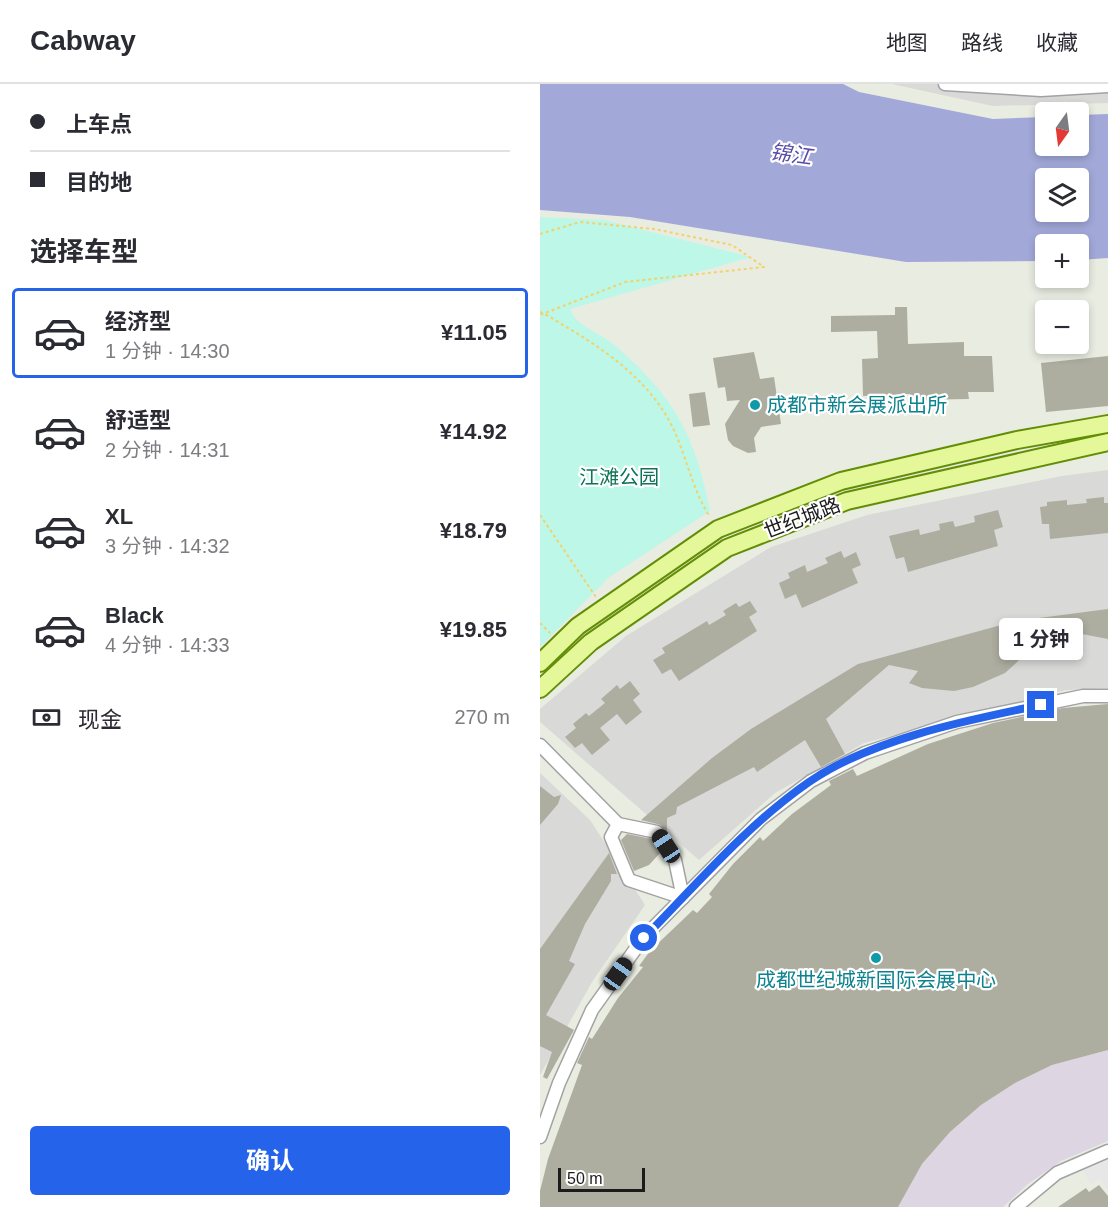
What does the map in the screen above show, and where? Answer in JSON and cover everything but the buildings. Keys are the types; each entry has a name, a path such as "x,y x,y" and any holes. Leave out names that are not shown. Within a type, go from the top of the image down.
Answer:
{"main road":[{"name":"世纪城路","path":"540,663 578,626 718,530 841,481 1017,440 1108,424"},
{"name":"世纪城路","path":"540,689 591,642 727,548 847,501 1108,442"}],"street":[{"path":"945,84 1041,90 1108,86"},
{"path":"540,1137 559,1083 592,1010 644,938 761,819 811,781 865,753 957,722 1083,696 1108,696"},
{"path":"540,745 618,824 657,832 675,860 683,898"},
{"path":"618,824 611,837 630,880 683,898"},
{"path":"1016,1207 1057,1173 1108,1151"}],"path":[{"path":"540,234 580,222 654,229 732,245 764,267 625,282 541,313"},
{"path":"541,313 601,348 631,372 653,397 671,425 687,460 697,496 718,530"},
{"path":"540,515 604,608"},
{"path":"540,623 552,635"}],"shaded area":[{"path":"892,84 1108,84 1108,103 1035,102 1035,105 993,106"},
{"path":"1108,470 1108,688 1066,690 864,743 775,793 699,860 540,722 540,709 626,636 771,547 867,515 1062,476"},
{"path":"540,773 590,820 645,905 592,982 540,1075"},
{"path":"1108,1050 1108,1141 1061,1161 1028,1184 1003,1207 898,1207 922,1164 950,1132 981,1105 1015,1083 1052,1065"},
{"path":"1108,1161 1108,1190 1100,1179 1091,1184 1082,1170"}],"green space":[{"name":"江滩公园","path":"540,217 604,220 751,257 570,309 577,320 612,343 633,362 665,398 678,417 697,459 710,511 608,578 540,647"}],"water":[{"name":"锦江","path":"540,84 843,84 859,92 993,119 1035,117 1035,156 1089,156 1089,115 1108,114 1108,258 1089,259 1089,234 1035,234 1035,261 906,262 630,217 540,210"}],"place":[{"name":"成都市新会展派出所","path":"755,405"},
{"name":"成都世纪城新国际会展中心","path":"876,958"}],"route":[{"path":"644,938 761,819 811,781 865,753 957,722 1041,705"}]}
